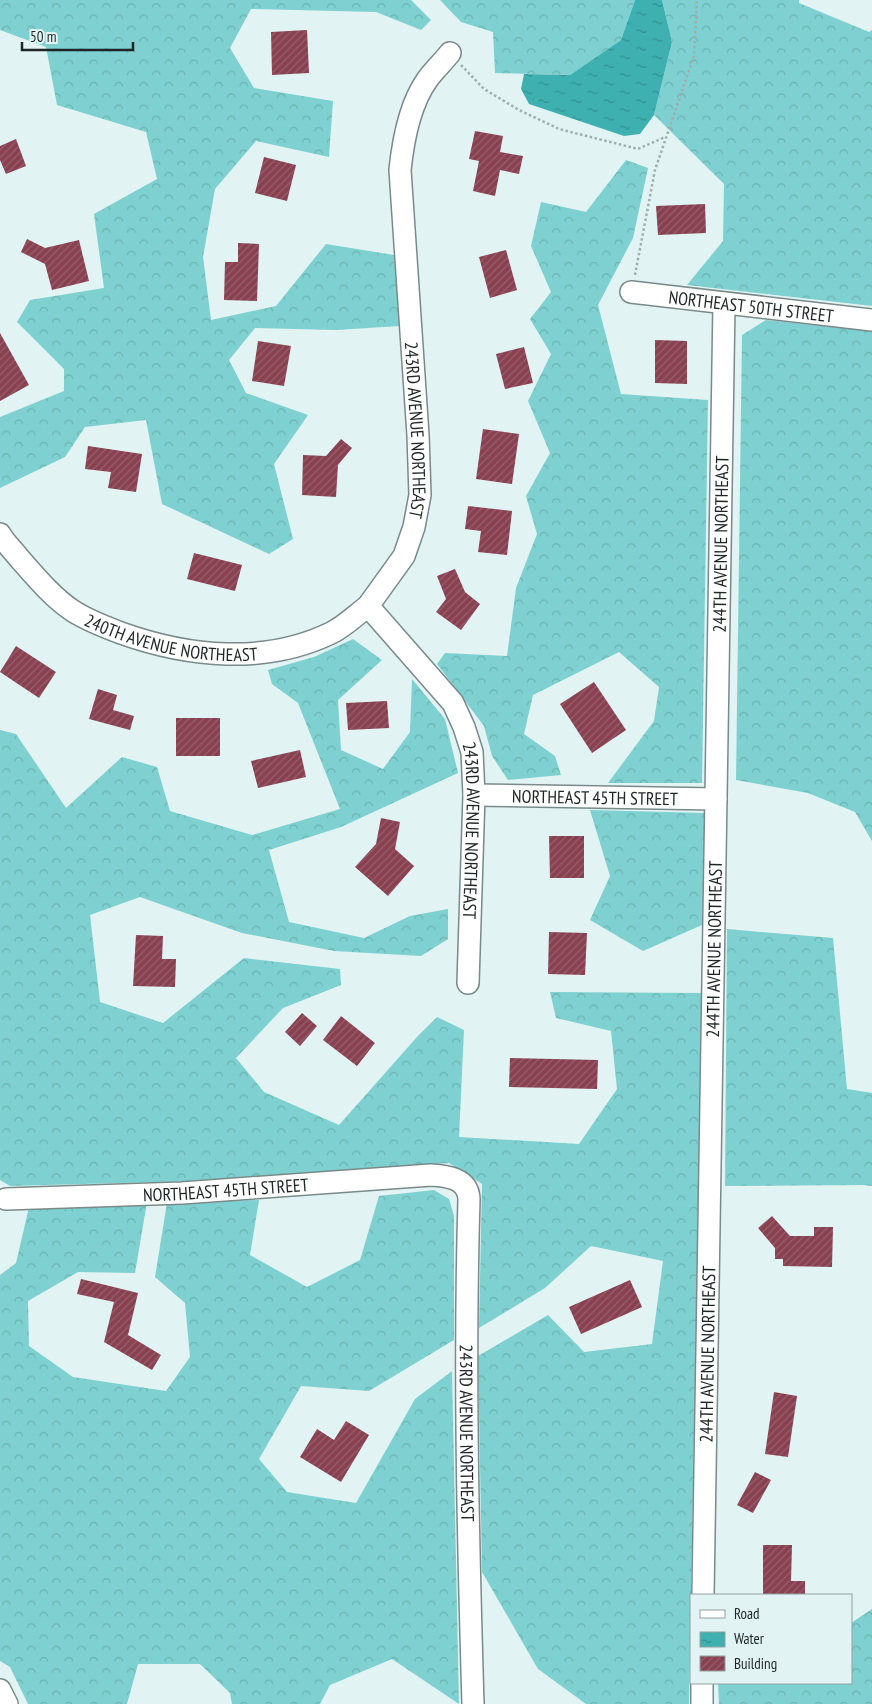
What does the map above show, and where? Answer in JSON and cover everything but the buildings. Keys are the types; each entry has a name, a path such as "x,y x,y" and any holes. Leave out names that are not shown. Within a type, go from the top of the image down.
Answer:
{"street":[{"name":"243RD AVENUE NORTHEAST","path":"450,53 426,81 412,111 403,146 400,170 420,495 414,527 404,556 368,606 453,703 464,727 472,752 474,795 468,982"},
{"name":"NORTHEAST 50TH STREET","path":"631,292 872,320"},
{"name":"244TH AVENUE NORTHEAST","path":"703,1594 724,304"},
{"name":"240TH AVENUE NORTHEAST","path":"0,534 42,584 72,611 102,626 151,644 189,652 225,655 274,650 307,643 333,632 368,606"},
{"name":"NORTHEAST 45TH STREET","path":"474,795 716,799"},
{"name":"NORTHEAST 45TH STREET","path":"6,1199 182,1193 431,1175 444,1176"},
{"name":"243RD AVENUE NORTHEAST","path":"444,1176 461,1182 469,1192 466,1378 468,1550 473,1704"},
{"path":"702,1684 702,1704"},
{"path":"0,1690 7,1704"}],"path":[{"path":"631,292 655,170 694,56 697,0"},
{"path":"450,53 484,89 519,110 559,129 638,149 667,136"}],"green space":[{"path":"0,0 411,0 431,20 421,30 376,12 251,9 230,48 254,88 333,101 329,157 256,141 215,189 203,257 211,320 276,306 326,244 394,255 400,326 336,330 255,328 229,360 246,393 308,415 274,464 293,539 269,554 162,504 146,420 85,427 65,457 0,488 0,417 64,391 64,369 17,322 30,300 104,288 94,214 157,179 146,132 57,105 46,47 0,30"},
{"path":"440,0 635,0 621,40 570,75 495,73 493,32 461,22"},
{"path":"662,0 799,0 799,3 869,32 872,30 872,306 687,285 723,241 724,184 654,115 672,42"},
{"path":"626,160 648,168 633,238 598,305 621,394 708,400 702,783 608,783 654,721 659,687 619,652 533,695 524,734 555,756 561,775 508,780 492,756 484,726 437,664 445,653 507,656 516,588 537,534 526,496 550,453 528,401 551,354 530,319 551,292 531,246 541,202 586,212"},
{"path":"766,320 872,331 872,841 855,812 808,793 736,780 742,335"},
{"path":"353,639 382,660 338,700 341,750 383,769 410,732 412,679 445,719 458,773 341,827 269,850 289,922 364,938 410,916 448,909 448,939 421,956 334,951 242,933 140,897 90,915 100,1002 163,1023 244,958 340,969 341,985 283,1008 236,1058 264,1092 339,1125 437,1017 464,1030 459,1137 579,1144 617,1089 611,1031 556,1018 550,992 702,993 689,1704 586,1704 538,1669 482,1572 478,1356 548,1315 584,1352 652,1344 663,1261 591,1246 545,1288 479,1328 482,1184 449,1163 230,1180 10,1186 0,1180 0,730 16,734 66,808 122,757 157,767 170,811 252,835 340,809 298,703 272,684 268,670 314,657"},
{"path":"590,810 705,813 702,925 643,951 590,920 610,876"},
{"path":"727,929 833,938 847,1089 872,1093 872,1186 725,1186"},
{"path":"434,1190 449,1199 454,1216 454,1340 369,1391 301,1386 259,1459 287,1492 356,1503 415,1399 452,1371 459,1704 392,1659 330,1685 320,1704 232,1704 230,1693 200,1664 138,1664 127,1704 28,1704 10,1667 0,1661 0,1275 16,1263 29,1207 147,1202 135,1273 78,1272 28,1301 29,1346 73,1377 166,1391 190,1357 185,1303 155,1277 167,1203 259,1200 250,1255 307,1287 360,1260 379,1196"},
{"path":"872,1609 872,1704 719,1704 718,1684 852,1684 852,1622"}],"water":[{"path":"635,0 662,0 672,42 654,115 640,134 624,136 529,104 521,89 524,74 570,75 621,40"}]}
